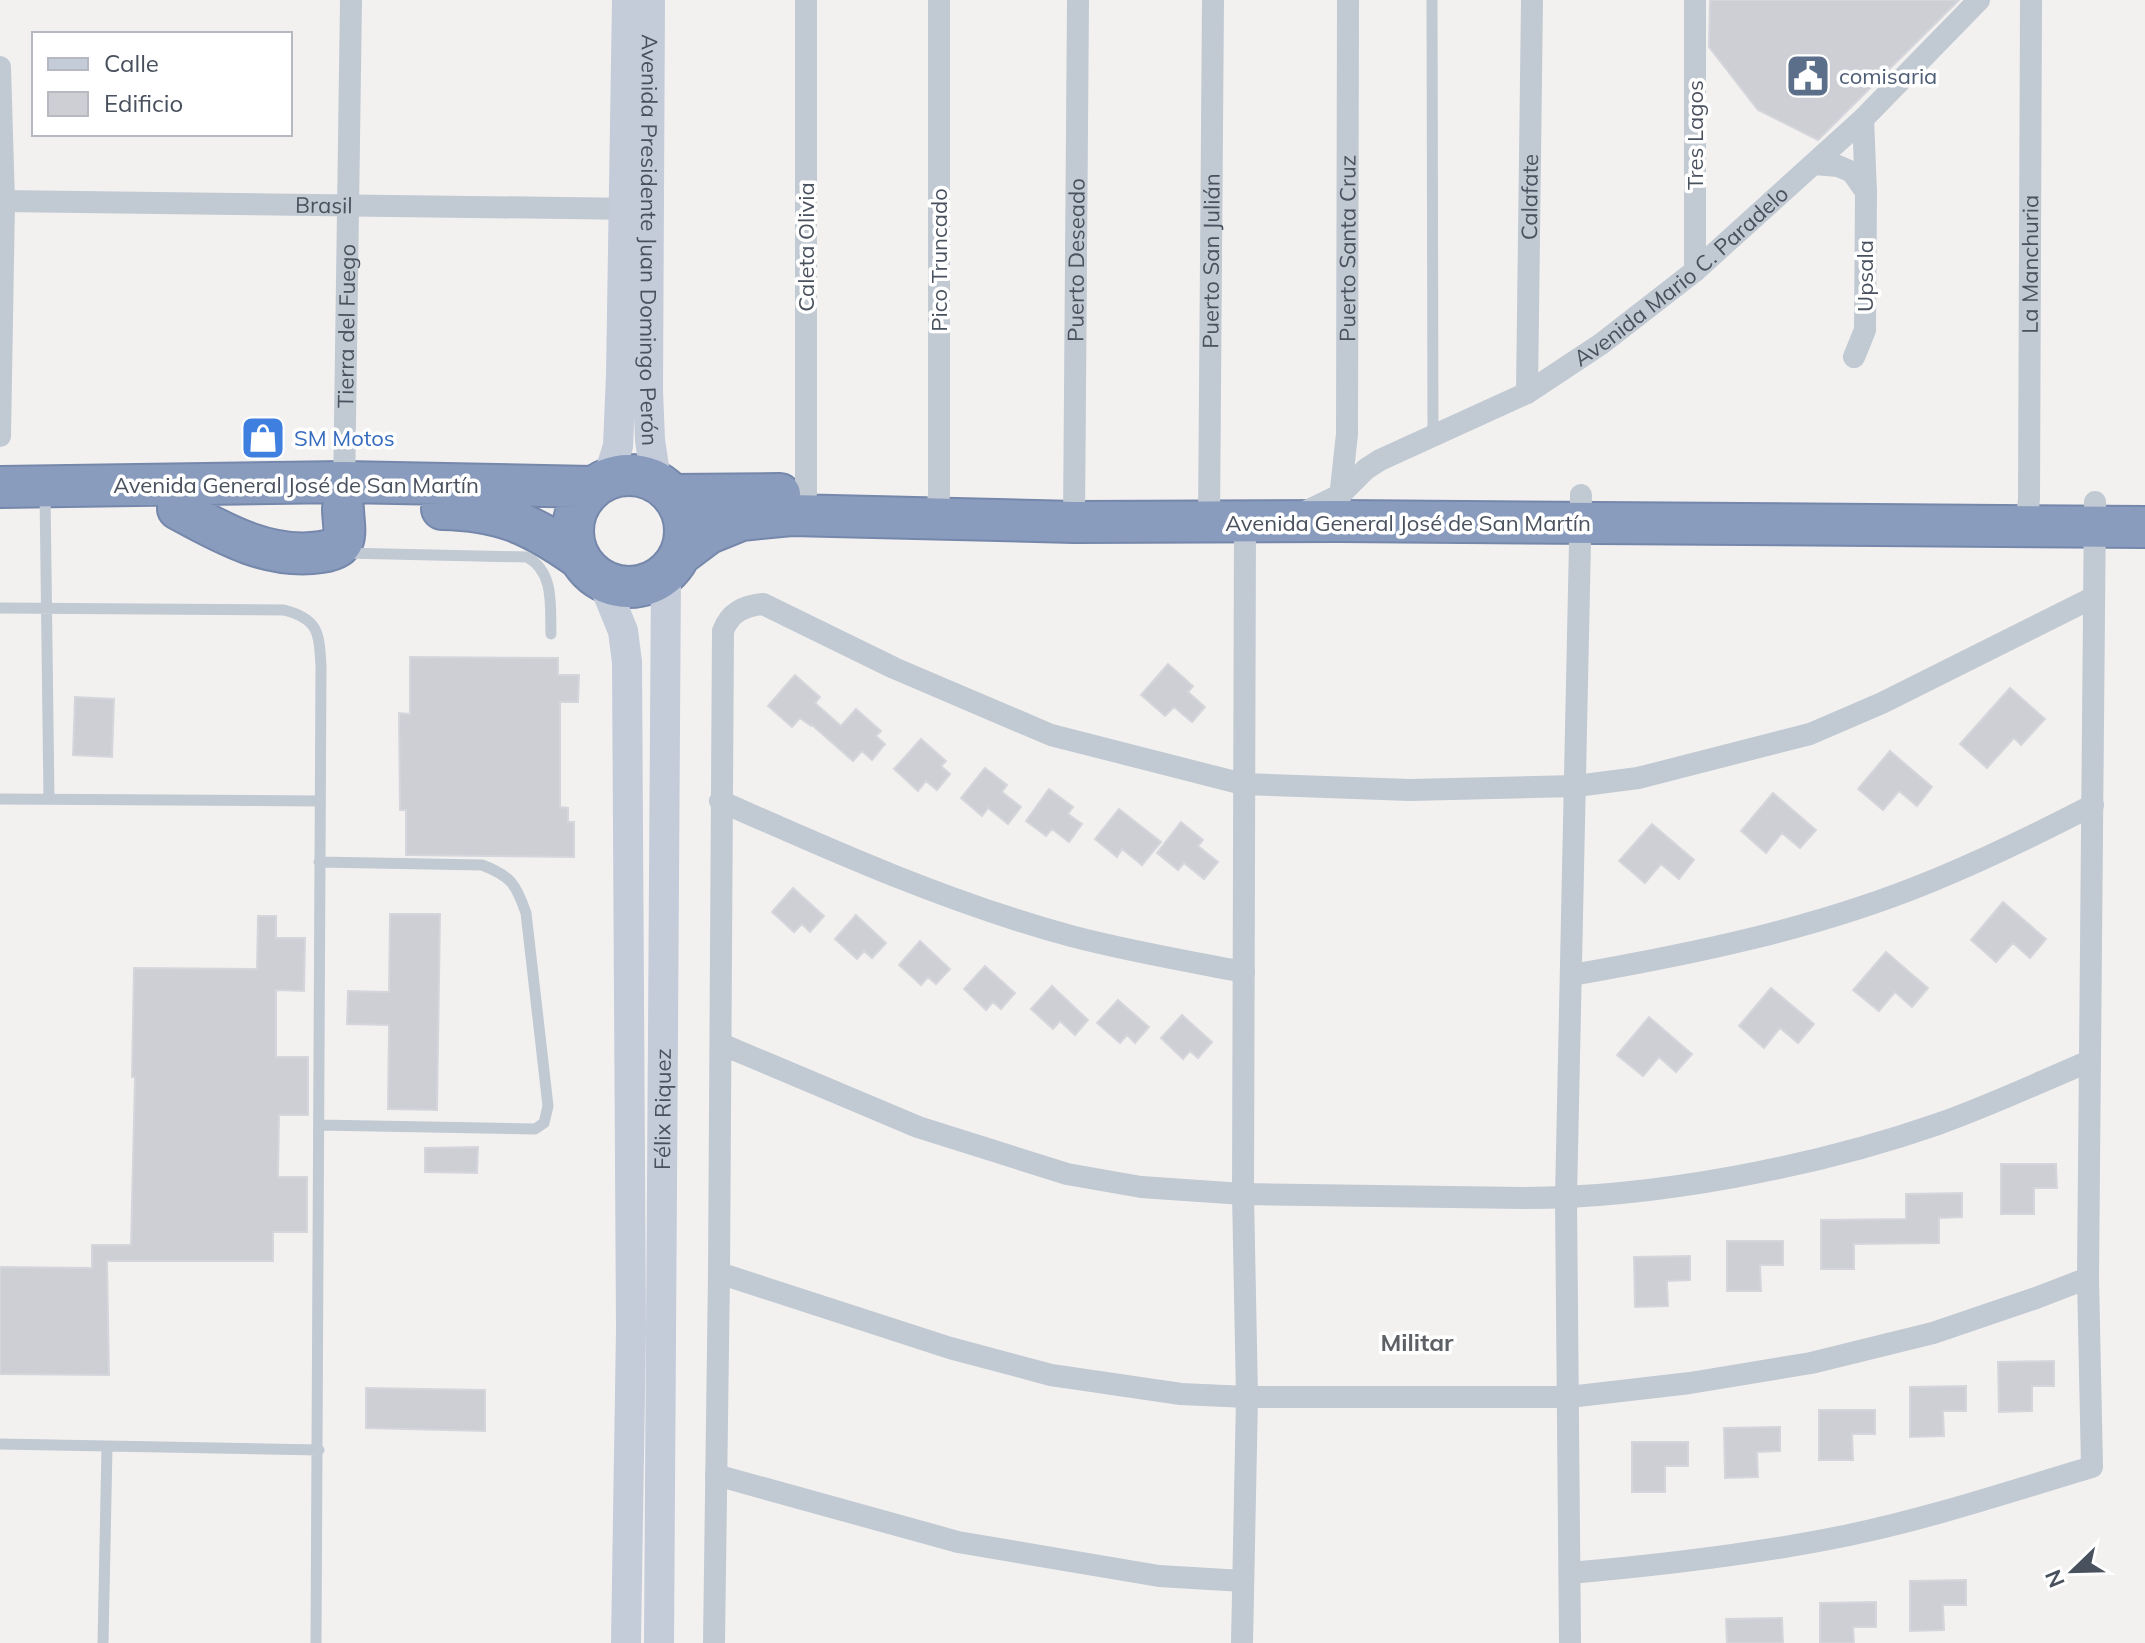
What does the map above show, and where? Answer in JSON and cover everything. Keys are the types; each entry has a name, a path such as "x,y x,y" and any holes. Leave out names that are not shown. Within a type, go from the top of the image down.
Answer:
{"highway":[{"name":"Avenida General José de San Martín","path":"0,510 45,498 178,509 229,536 287,553 341,527 600,483 625,474 641,475 664,488 806,493 937,507"},
{"path":"591,569 572,539 573,520 580,502 600,483"},
{"name":"Avenida General José de San Martín","path":"0,487 45,498 341,527 477,509 504,516 547,535 591,569 621,587 639,587 673,564 709,533 741,520 937,507 1221,513 1340,508 2028,513 2095,515 2145,527"},
{"path":"664,488 681,508 685,523 673,564"},
{"name":"Avenida General José de San Martín","path":"2095,515 2145,502"},
{"name":"Avenida General José de San Martín","path":"1221,513 1289,521 1340,508"}],"street":[{"name":"Tierra del Fuego","path":"341,527 351,0"},
{"name":"Avenida Presidente Juan Domingo Perón","path":"627,0 650,440 664,488"},
{"name":"Avenida Presidente Juan Domingo Perón","path":"600,483 618,446 650,0"},
{"name":"Caleta Olivia","path":"806,0 806,493"},
{"name":"Pico Truncado","path":"937,507 939,0"},
{"name":"Puerto Deseado","path":"1074,508 1078,0"},
{"name":"Puerto San Julián","path":"1213,0 1221,513 1243,784 1243,1194 1247,1397 1242,1643"},
{"name":"Puerto Santa Cruz","path":"1340,508 1347,434 1348,0"},
{"name":"Calafate","path":"1527,393 1532,0"},
{"name":"Tres Lagos","path":"1695,0 1695,271"},
{"name":"Avenida Mario C. Paradelo","path":"1340,508 1366,469 1527,393 1601,344 1695,271 1863,119 1979,0"},
{"name":"La Manchuria","path":"2028,513 2031,0"},
{"path":"0,67 0,436"},
{"name":"Upsala","path":"1854,357 1865,330 1863,119"},
{"path":"1814,164 1838,166 1852,172 1866,192"},
{"name":"Brasil","path":"2,202 636,209"},
{"path":"1570,1643 1566,1198 1581,509"},
{"path":"1570,1573 1653,1566 1850,1535 2092,1467 2088,1278 2095,515"},
{"name":"Félix Riquez","path":"659,1643 673,564"},
{"name":"Félix Riquez","path":"591,569 623,631 627,662 631,1329 626,1643"},
{"path":"714,1643 723,631 726,621 736,612 747,605 763,604 894,668 1051,735 1243,784 1410,790 1576,786 1638,778 1810,734 1882,703 2094,597"},
{"path":"720,801 893,877 973,906 1072,936 1244,972"},
{"path":"1572,975 1698,953 1810,922 1925,884 2093,805"},
{"path":"721,1044 918,1127 1067,1174 1141,1187 1243,1194 1566,1198 1687,1183 1805,1162 1937,1124 2090,1061"},
{"path":"719,1273 950,1348 1051,1375 1181,1394 1247,1397 1569,1397 1690,1383 1811,1363 1933,1333 2088,1278"},
{"path":"716,1475 958,1542 1159,1576 1243,1581"}],"lane":[{"path":"1432,0 1433,436"},
{"path":"45,498 49,799"},
{"path":"341,527 527,557 543,570 549,587 551,634"},
{"path":"0,608 284,610 310,621 319,635 319,1450 316,1643"},
{"path":"0,799 319,801"},
{"path":"319,862 482,865 504,874 518,890 526,913 548,1106 544,1123 535,1129 319,1125"},
{"path":"0,1444 319,1450"},
{"path":"103,1643 107,1447"}],"building":[{"name":"comisaria","path":"1710,0 1959,0 1818,140 1758,110 1709,47"},
{"path":"410,657 558,658 558,675 579,675 578,702 560,702 560,807 568,808 568,822 574,822 574,857 406,855 406,810 400,810 399,713 410,714"},
{"path":"1168,664 1193,686 1188,692 1205,707 1192,722 1174,707 1165,716 1141,695"},
{"path":"795,675 820,697 815,703 841,726 856,709 881,731 876,736 885,744 872,760 862,751 853,761 812,725 800,718 792,727 768,706"},
{"path":"2010,688 2045,719 2021,745 2014,738 1987,768 1960,744"},
{"path":"75,697 114,699 112,757 73,755"},
{"path":"921,739 946,761 941,766 950,774 937,790 926,781 918,791 894,769"},
{"path":"1890,751 1932,787 1917,806 1899,791 1883,810 1858,789"},
{"path":"985,768 1007,785 1002,792 1021,807 1008,824 988,808 982,816 961,798"},
{"path":"1049,789 1073,807 1068,814 1082,824 1069,842 1052,829 1046,836 1026,821"},
{"path":"1773,793 1816,830 1800,848 1782,833 1766,853 1741,831"},
{"path":"1119,809 1161,842 1142,865 1122,849 1117,857 1095,839"},
{"path":"1181,822 1203,840 1198,846 1218,862 1204,879 1184,863 1178,870 1157,853"},
{"path":"1652,824 1694,860 1679,879 1661,864 1645,883 1619,861"},
{"path":"793,888 824,916 810,932 802,924 794,932 772,912"},
{"path":"2003,902 2046,939 2030,958 2013,943 1996,962 1971,940"},
{"path":"390,914 440,914 437,1110 388,1109 389,1025 347,1024 348,991 389,992"},
{"path":"856,915 886,943 872,958 864,951 857,959 835,939"},
{"path":"258,916 276,916 276,938 305,938 304,991 276,990 276,1057 308,1057 308,1115 279,1115 278,1177 307,1177 307,1232 273,1232 273,1261 107,1261 109,1375 0,1374 0,1267 92,1268 92,1245 131,1245 134,968 257,969"},
{"path":"920,941 950,969 936,984 928,977 921,985 899,965"},
{"path":"1886,952 1928,988 1912,1007 1895,992 1879,1011 1853,990"},
{"path":"985,966 1015,993 1001,1009 993,1002 986,1010 964,989"},
{"path":"1052,986 1088,1020 1075,1035 1060,1021 1053,1029 1031,1009"},
{"path":"1771,988 1814,1024 1798,1043 1780,1028 1764,1048 1739,1026"},
{"path":"1118,1000 1149,1027 1135,1043 1127,1035 1120,1043 1097,1023"},
{"path":"1182,1015 1212,1042 1198,1058 1190,1051 1183,1059 1161,1038"},
{"path":"1649,1017 1692,1054 1676,1072 1659,1057 1643,1076 1617,1055"},
{"path":"478,1147 477,1173 425,1172 425,1148"},
{"path":"2001,1164 2056,1164 2057,1188 2034,1188 2034,1214 2001,1214"},
{"path":"1962,1193 1962,1217 1939,1218 1939,1243 1854,1244 1854,1269 1821,1269 1821,1220 1906,1219 1906,1194"},
{"path":"1727,1241 1783,1241 1783,1265 1760,1265 1761,1291 1727,1291"},
{"path":"1690,1256 1690,1280 1667,1281 1668,1306 1635,1307 1634,1257"},
{"path":"2054,1361 2054,1386 2032,1386 2032,1411 1999,1412 1998,1362"},
{"path":"1966,1386 1966,1411 1943,1411 1944,1436 1910,1437 1910,1387"},
{"path":"366,1388 485,1390 485,1431 366,1428"},
{"path":"1819,1410 1875,1410 1875,1434 1852,1434 1853,1460 1819,1460"},
{"path":"1780,1427 1780,1451 1757,1452 1758,1477 1725,1478 1724,1428"},
{"path":"1632,1442 1688,1442 1688,1466 1665,1466 1665,1492 1632,1492"},
{"path":"1966,1580 1966,1605 1943,1605 1944,1630 1910,1631 1910,1581"},
{"path":"1876,1602 1876,1627 1853,1627 1854,1643 1820,1643 1820,1603"},
{"path":"1782,1618 1783,1643 1727,1643 1726,1619"}],"place":[{"name":"comisaria","path":"1808,76"},
{"name":"SM Motos","path":"263,438"}],"district":[{"name":"Militar","path":"1417,1343"}]}
